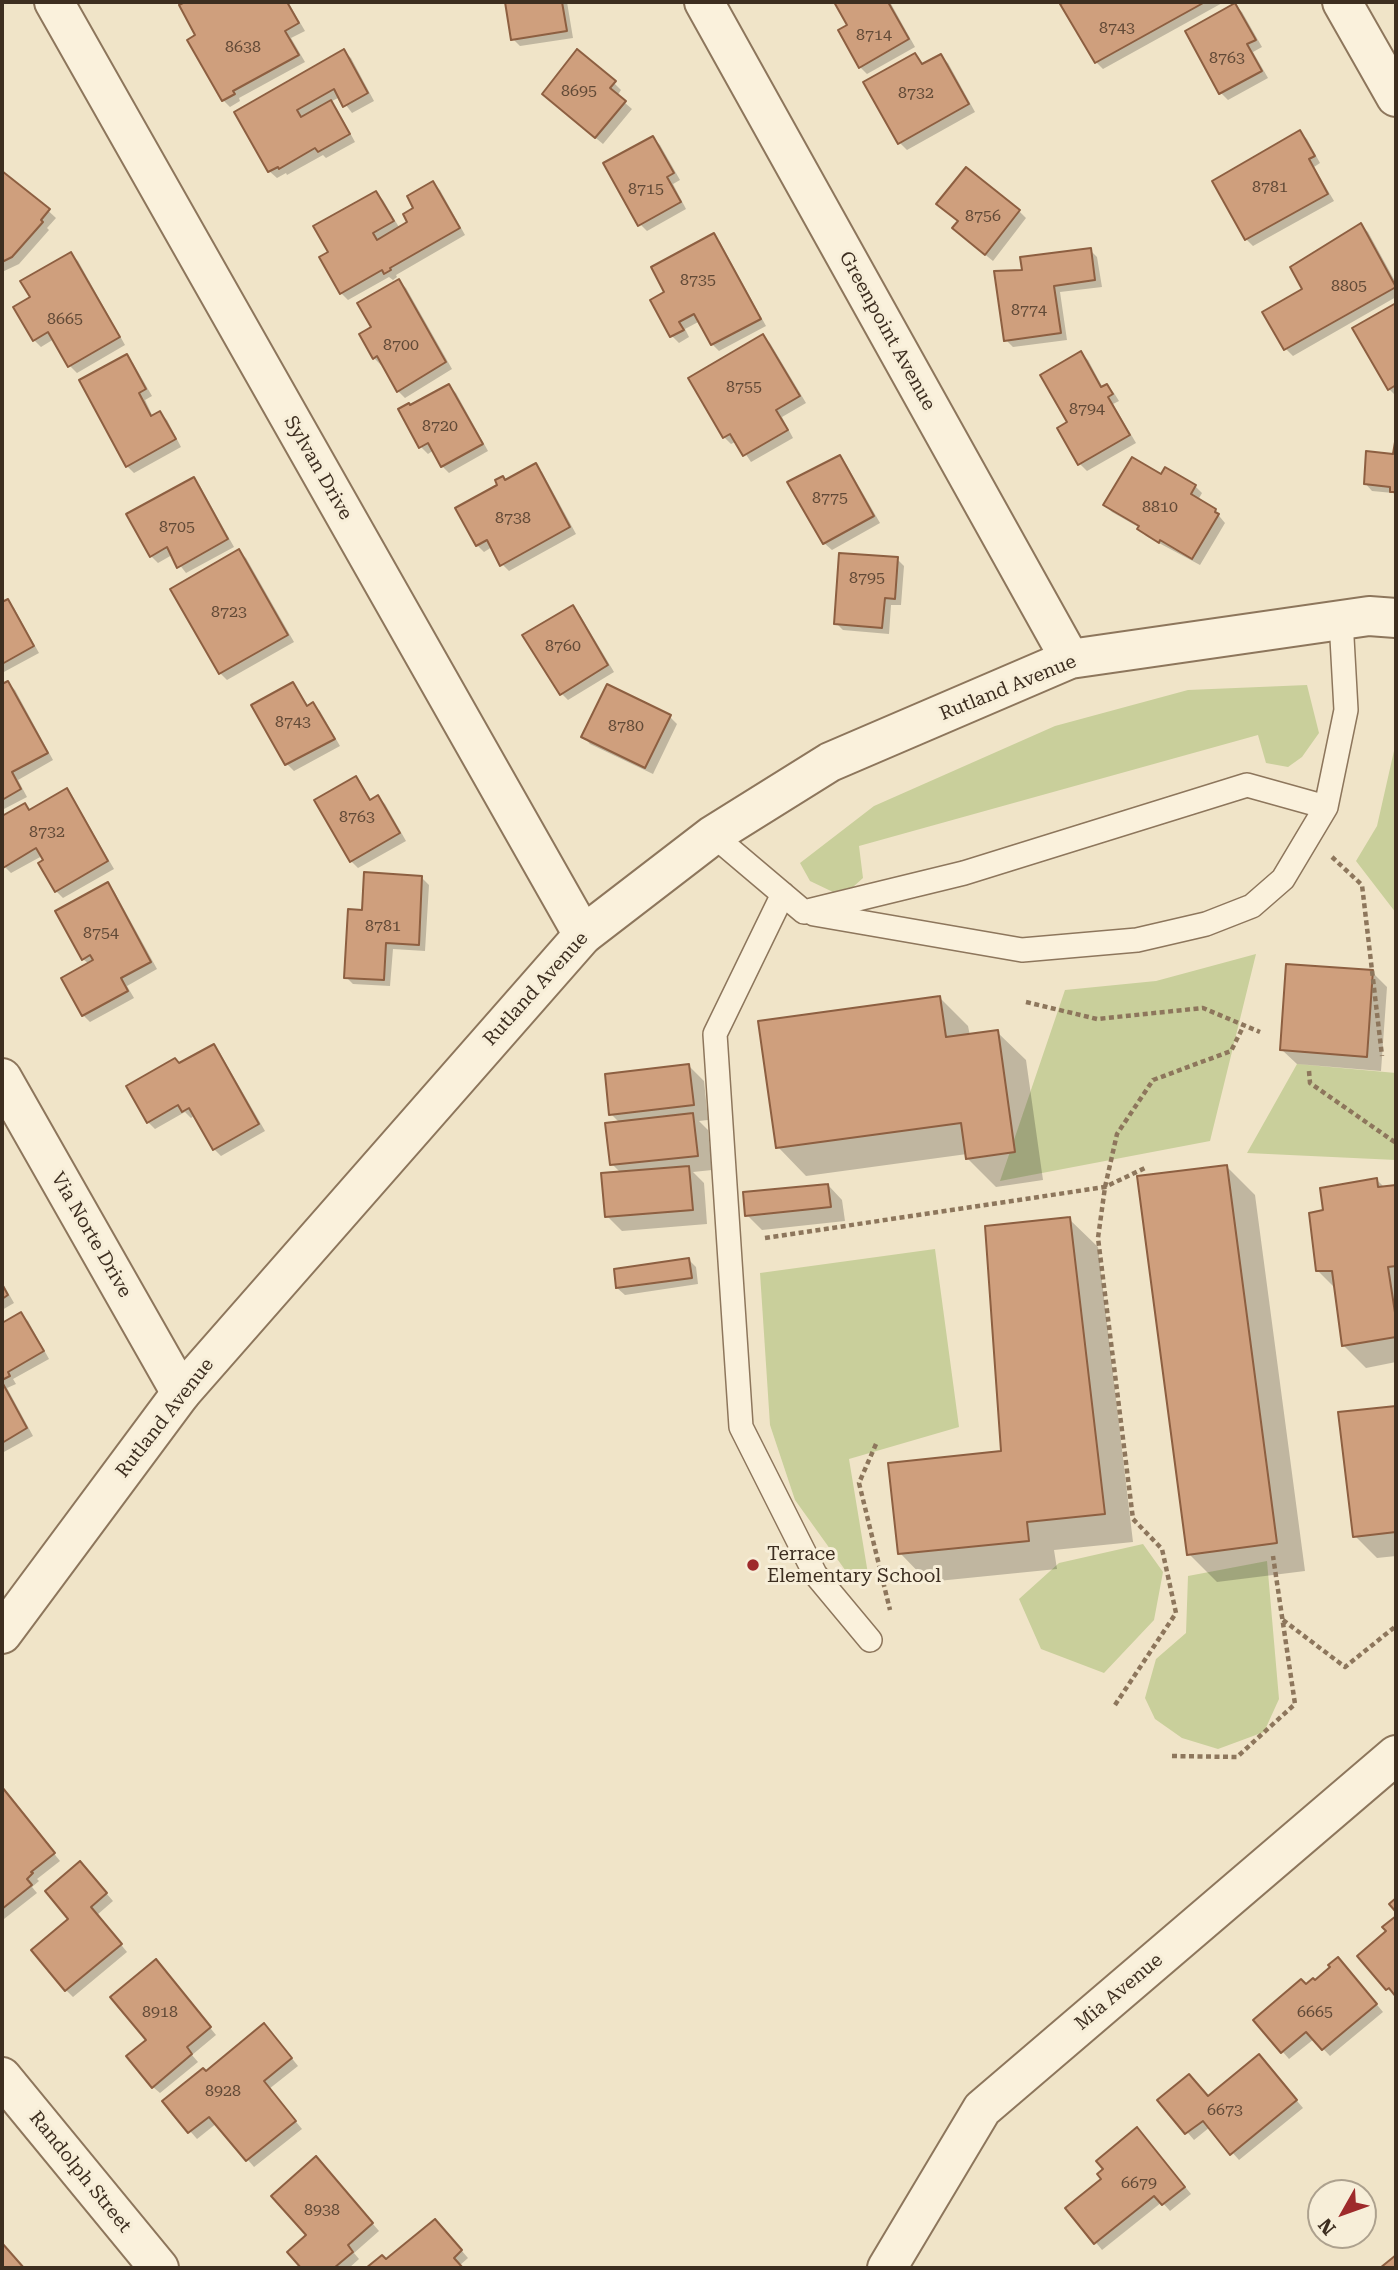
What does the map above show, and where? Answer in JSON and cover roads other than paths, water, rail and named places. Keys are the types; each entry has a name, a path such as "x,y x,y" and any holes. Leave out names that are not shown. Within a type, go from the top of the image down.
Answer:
{"street":[{"name":"Sylvan Drive","path":"54,2 583,935"},
{"name":"Greenpoint Avenue","path":"704,2 1070,659"},
{"path":"1342,2 1396,97"},
{"name":"Rutland Avenue","path":"2,1634 181,1393 583,935 713,835 830,762 1070,659 1369,616 1396,618"},
{"name":"Via Norte Drive","path":"2,1078 181,1393"},
{"name":"Mia Avenue","path":"887,2268 982,2109 1396,1755"},
{"name":"Randolph Street","path":"2,2077 159,2268"}],"lane":[{"path":"713,835 804,912 1022,950 1137,940 1206,924 1252,906 1283,879 1326,807 1346,710 1341,621"},
{"path":"804,912 964,873 1247,785 1326,807"},
{"path":"783,894 715,1034 741,1427 815,1574 870,1640"}],"place":[{"name":"Terrace Elementary School","path":"753,1565"}]}
